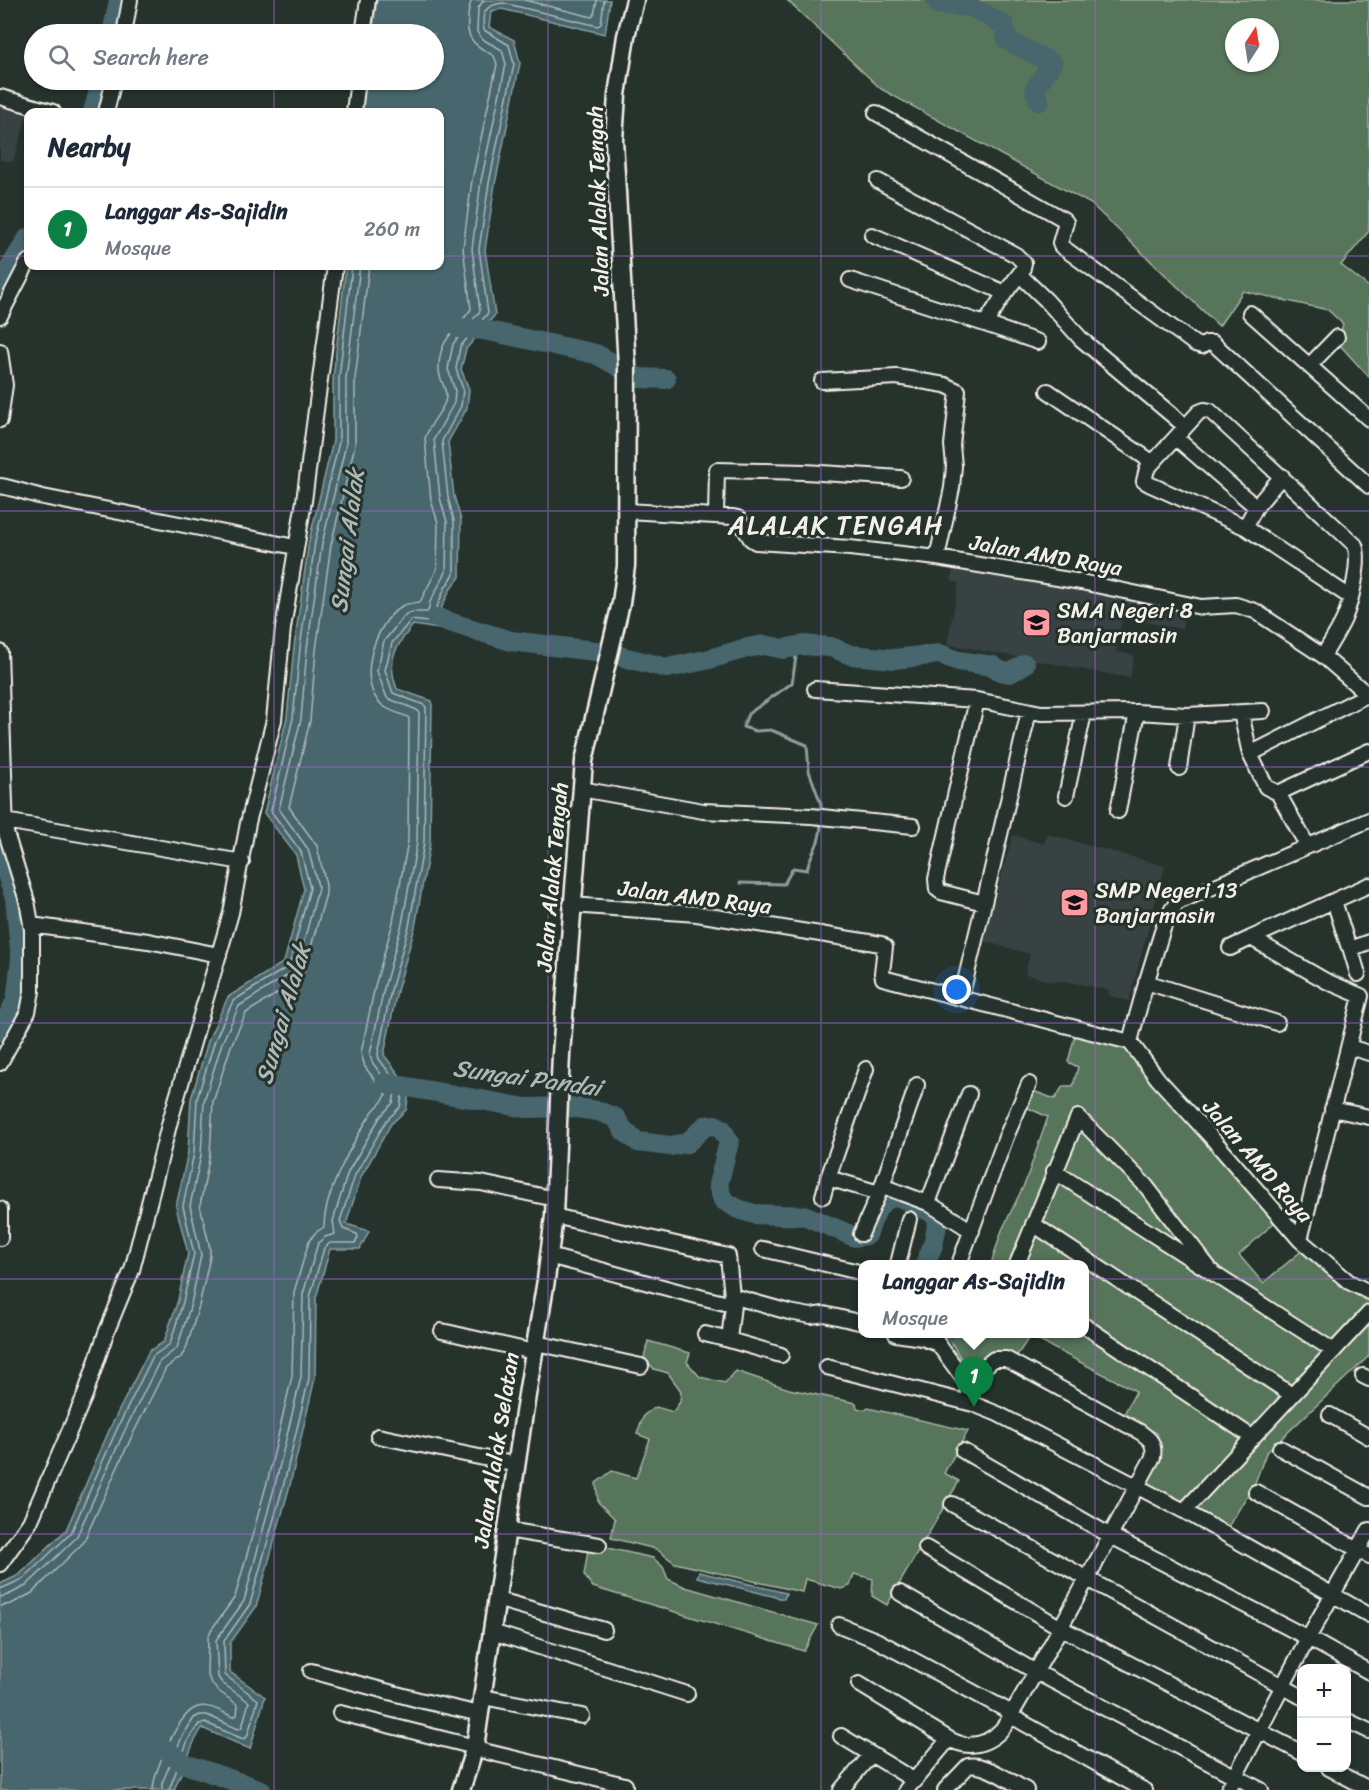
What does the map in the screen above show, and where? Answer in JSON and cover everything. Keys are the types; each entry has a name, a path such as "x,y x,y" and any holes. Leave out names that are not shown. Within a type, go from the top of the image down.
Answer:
{"street":[{"path":"126,24 130,0"},
{"path":"364,24 368,0"},
{"name":"Jalan Alalak Tengah","path":"559,1110 571,905 584,761 611,651 626,566 627,371 614,140 617,95 626,36 635,0"},
{"path":"107,108 112,90"},
{"path":"354,108 357,90"},
{"path":"0,97 39,108"},
{"path":"876,113 1063,219 1066,222 1061,246 1195,344 1202,346 1213,343 1369,486"},
{"path":"878,181 1016,255 1024,264 986,324"},
{"path":"872,235 1005,293"},
{"path":"0,316 24,270"},
{"path":"0,1564 30,1522 85,1395 106,1334 132,1270 170,1120 231,913 248,823 274,720 283,628 317,410 334,270"},
{"path":"1021,272 1021,276 1081,339 1185,426"},
{"path":"850,280 1038,342"},
{"path":"1250,313 1369,419"},
{"path":"1310,365 1337,337"},
{"path":"0,351 6,385 0,420"},
{"path":"822,381 897,377 945,385 958,391 952,445 954,466 952,488 937,558"},
{"path":"1047,391 1152,462"},
{"path":"1323,657 1344,617 1350,597 1358,557 1355,544 1210,411 1200,411 1152,462 1144,476 1144,481 1245,527 1350,597"},
{"path":"1176,438 1256,507"},
{"path":"716,516 717,470 805,472 901,478"},
{"path":"1245,527 1256,507 1282,476"},
{"path":"0,486 20,489 43,497 295,547"},
{"name":"Jalan AMD Raya","path":"626,511 738,518 752,540 756,542 850,548 937,558 1081,582 1201,607 1218,605 1244,607 1255,610 1323,657 1368,694"},
{"path":"0,652 6,833 27,901 31,925 31,1000 22,1024 0,1063"},
{"path":"815,689 977,700 1029,711 1187,715 1263,711"},
{"path":"1250,754 1368,694"},
{"path":"977,700 936,879 937,889 941,892 984,903"},
{"path":"961,998 1029,711"},
{"path":"1118,811 1137,712"},
{"path":"1066,796 1084,713"},
{"path":"1241,713 1250,754 1266,787 1278,793 1307,845"},
{"path":"1179,768 1187,715"},
{"path":"1278,793 1369,751"},
{"path":"581,789 703,811 820,817 913,826"},
{"path":"1130,1042 1146,982 1171,908 1178,902 1206,889 1369,820"},
{"path":"5,821 242,862"},
{"path":"1230,948 1369,885"},
{"path":"1300,1240 1362,987 1334,901"},
{"name":"Jalan AMD Raya","path":"571,905 697,914 881,944 885,947 883,978 1130,1042 1158,1079 1212,1137 1300,1240 1349,1282 1369,1292"},
{"path":"31,925 148,941 219,955"},
{"path":"1251,938 1326,981 1362,987"},
{"path":"1350,947 1369,942"},
{"path":"1146,982 1277,1023"},
{"path":"1349,1047 1369,1053"},
{"path":"823,1196 866,1069"},
{"path":"961,1260 1006,1137 1029,1084"},
{"path":"861,1233 880,1190 917,1085"},
{"path":"928,1203 969,1094"},
{"path":"1332,1108 1369,1116"},
{"name":"Jalan Alalak Selatan","path":"461,1790 475,1748 535,1347 554,1208 559,1110"},
{"path":"1019,1260 1078,1117 1146,1186 1213,1273"},
{"path":"1054,1171 1334,1351"},
{"path":"828,1178 928,1203 972,1231"},
{"path":"438,1180 481,1183 554,1208 728,1256 733,1301 729,1340"},
{"path":"0,1209 0,1238"},
{"path":"899,1260 909,1219"},
{"path":"1033,1224 1088,1260"},
{"path":"763,1250 858,1272"},
{"path":"548,1256 645,1281 680,1293 811,1316 824,1314 858,1322"},
{"path":"1089,1261 1292,1395"},
{"path":"1184,1511 1369,1313"},
{"path":"1089,1329 1252,1437"},
{"path":"442,1331 641,1366"},
{"path":"705,1334 781,1355"},
{"path":"930,1338 966,1382 973,1404"},
{"path":"859,1684 949,1739 969,1744 989,1742 997,1736 1012,1715 1061,1628 1153,1457 1154,1450 1150,1439 1140,1432 1006,1359 994,1359 966,1382"},
{"path":"827,1367 973,1404 998,1414 1184,1511 1369,1615"},
{"path":"1330,1415 1369,1437"},
{"path":"378,1436 517,1464"},
{"path":"1280,1448 1369,1497"},
{"path":"963,1451 1109,1535 1369,1672"},
{"path":"1256,1492 1364,1553"},
{"path":"952,1504 1297,1694"},
{"path":"507,1530 599,1545"},
{"path":"1228,1790 1308,1638 1333,1596 1364,1553 1369,1530"},
{"path":"926,1548 1061,1628 1297,1750"},
{"path":"900,1593 1036,1672 1261,1790"},
{"path":"496,1599 604,1630"},
{"path":"839,1625 876,1640 1144,1790"},
{"path":"492,1632 687,1694"},
{"path":"311,1671 419,1700 582,1716"},
{"path":"340,1713 625,1785"},
{"path":"1351,1722 1369,1731"},
{"path":"841,1736 871,1755 910,1785 949,1739"},
{"path":"841,1790 871,1755"},
{"path":"945,1790 968,1766 972,1765 984,1768 1026,1790"},
{"path":"1338,1772 1369,1789"}],"shaded area":[{"path":"0,90 61,108 24,108 24,126 13,162 0,160"},
{"name":"SMA Negeri 8 Banjarmasin","path":"954,561 1186,603 1182,629 1122,618 1116,652 1134,655 1130,678 947,644 959,583 951,581"},
{"name":"SMP Negeri 13 Banjarmasin","path":"1047,834 1165,866 1129,1001 1108,995 1109,990 1064,981 1053,982 1025,974 1030,954 983,941 1013,835 1044,844"}],"green space":[{"path":"787,0 1369,0 1369,231 1341,265 1369,287 1369,377 1338,343 1343,324 1328,310 1243,291 1219,326 1091,204 881,89"},
{"path":"1076,1031 1124,1044 1276,1221 1239,1255 1263,1283 1304,1249 1369,1294 1369,1356 1266,1453 1255,1483 1227,1529 1143,1481 1160,1447 1157,1433 1123,1416 1136,1391 1034,1338 1089,1338 1089,1260 992,1260 1002,1230 1025,1183 1048,1117 1026,1107 1033,1091 1055,1099 1063,1086 1073,1086 1078,1067 1068,1062"},
{"path":"948,1338 1029,1338 1016,1357 999,1354 969,1372"},
{"path":"648,1341 690,1353 687,1362 700,1377 725,1383 736,1371 789,1389 856,1403 857,1408 865,1410 868,1408 968,1431 944,1473 959,1481 887,1605 872,1596 873,1579 854,1574 850,1586 841,1589 805,1579 802,1592 675,1563 656,1549 611,1538 615,1519 598,1502 596,1483 612,1471 636,1478 650,1439 637,1434 644,1415 656,1407 673,1412 680,1402 681,1391 668,1373 654,1369 644,1357"},
{"path":"589,1544 653,1558 663,1567 668,1579 685,1587 818,1625 804,1651 593,1587 584,1575"}],"water":[{"name":"Sungai Alalak","path":"377,0 610,0 605,34 502,9 491,11 489,27 514,40 520,63 495,184 485,250 495,315 466,349 461,369 469,389 467,408 448,442 454,496 461,520 460,577 450,590 441,609 464,620 458,632 413,625 401,641 392,661 397,689 432,701 430,843 415,927 397,991 384,1055 410,1089 406,1110 391,1124 361,1177 346,1224 369,1231 360,1249 330,1249 316,1298 315,1378 290,1485 256,1607 230,1643 230,1672 265,1697 250,1749 202,1728 174,1790 0,1790 0,1584 19,1575 66,1530 111,1426 149,1351 164,1342 178,1300 188,1253 176,1207 188,1152 191,1099 209,1038 228,997 284,962 304,889 296,855 264,813 287,717 309,541 333,441 333,378 346,270 444,270 444,108 362,108 364,90 444,90 444,24 373,24"},
{"path":"699,1572 786,1593 784,1599 697,1577"}],"waterway":[{"path":"114,24 119,0"},
{"path":"936,0 938,4 971,7 1004,25 1007,40 1052,63 1035,89 1039,101"},
{"path":"94,108 99,90"},
{"path":"0,284 24,245"},
{"path":"459,328 484,330 596,354 639,378 666,379"},
{"path":"436,618 511,641 603,652 667,668 764,645 784,649 802,645 831,647 851,655 894,659 940,654 958,661 993,666 1000,671 1010,673 1025,664"},
{"path":"784,649 796,657 792,683 748,714 743,727 756,731 771,730 807,745 809,771 821,804 821,813"},
{"path":"740,883 784,884 793,868 807,870 818,842 821,822"},
{"path":"0,854 15,898 21,959 16,1001 0,1031"},
{"name":"Sungai Pandai","path":"385,1083 526,1108 570,1107 598,1111 616,1118 624,1131 638,1142 670,1146 687,1143 705,1126 715,1125 722,1129 729,1142 718,1185 723,1200 738,1209 754,1214 806,1216 855,1237 867,1235 874,1215 881,1204 893,1197 900,1197 939,1216 933,1245 927,1260"},
{"path":"165,1749 185,1764 261,1790"}],"place":[{"name":"SMA Negeri 8 Banjarmasin","path":"1036,623"},
{"name":"SMP Negeri 13 Banjarmasin","path":"1074,903"},
{"name":"Langgar As-Sajidin","path":"974,1407"}],"district":[{"name":"ALALAK TENGAH","path":"836,525"}]}
